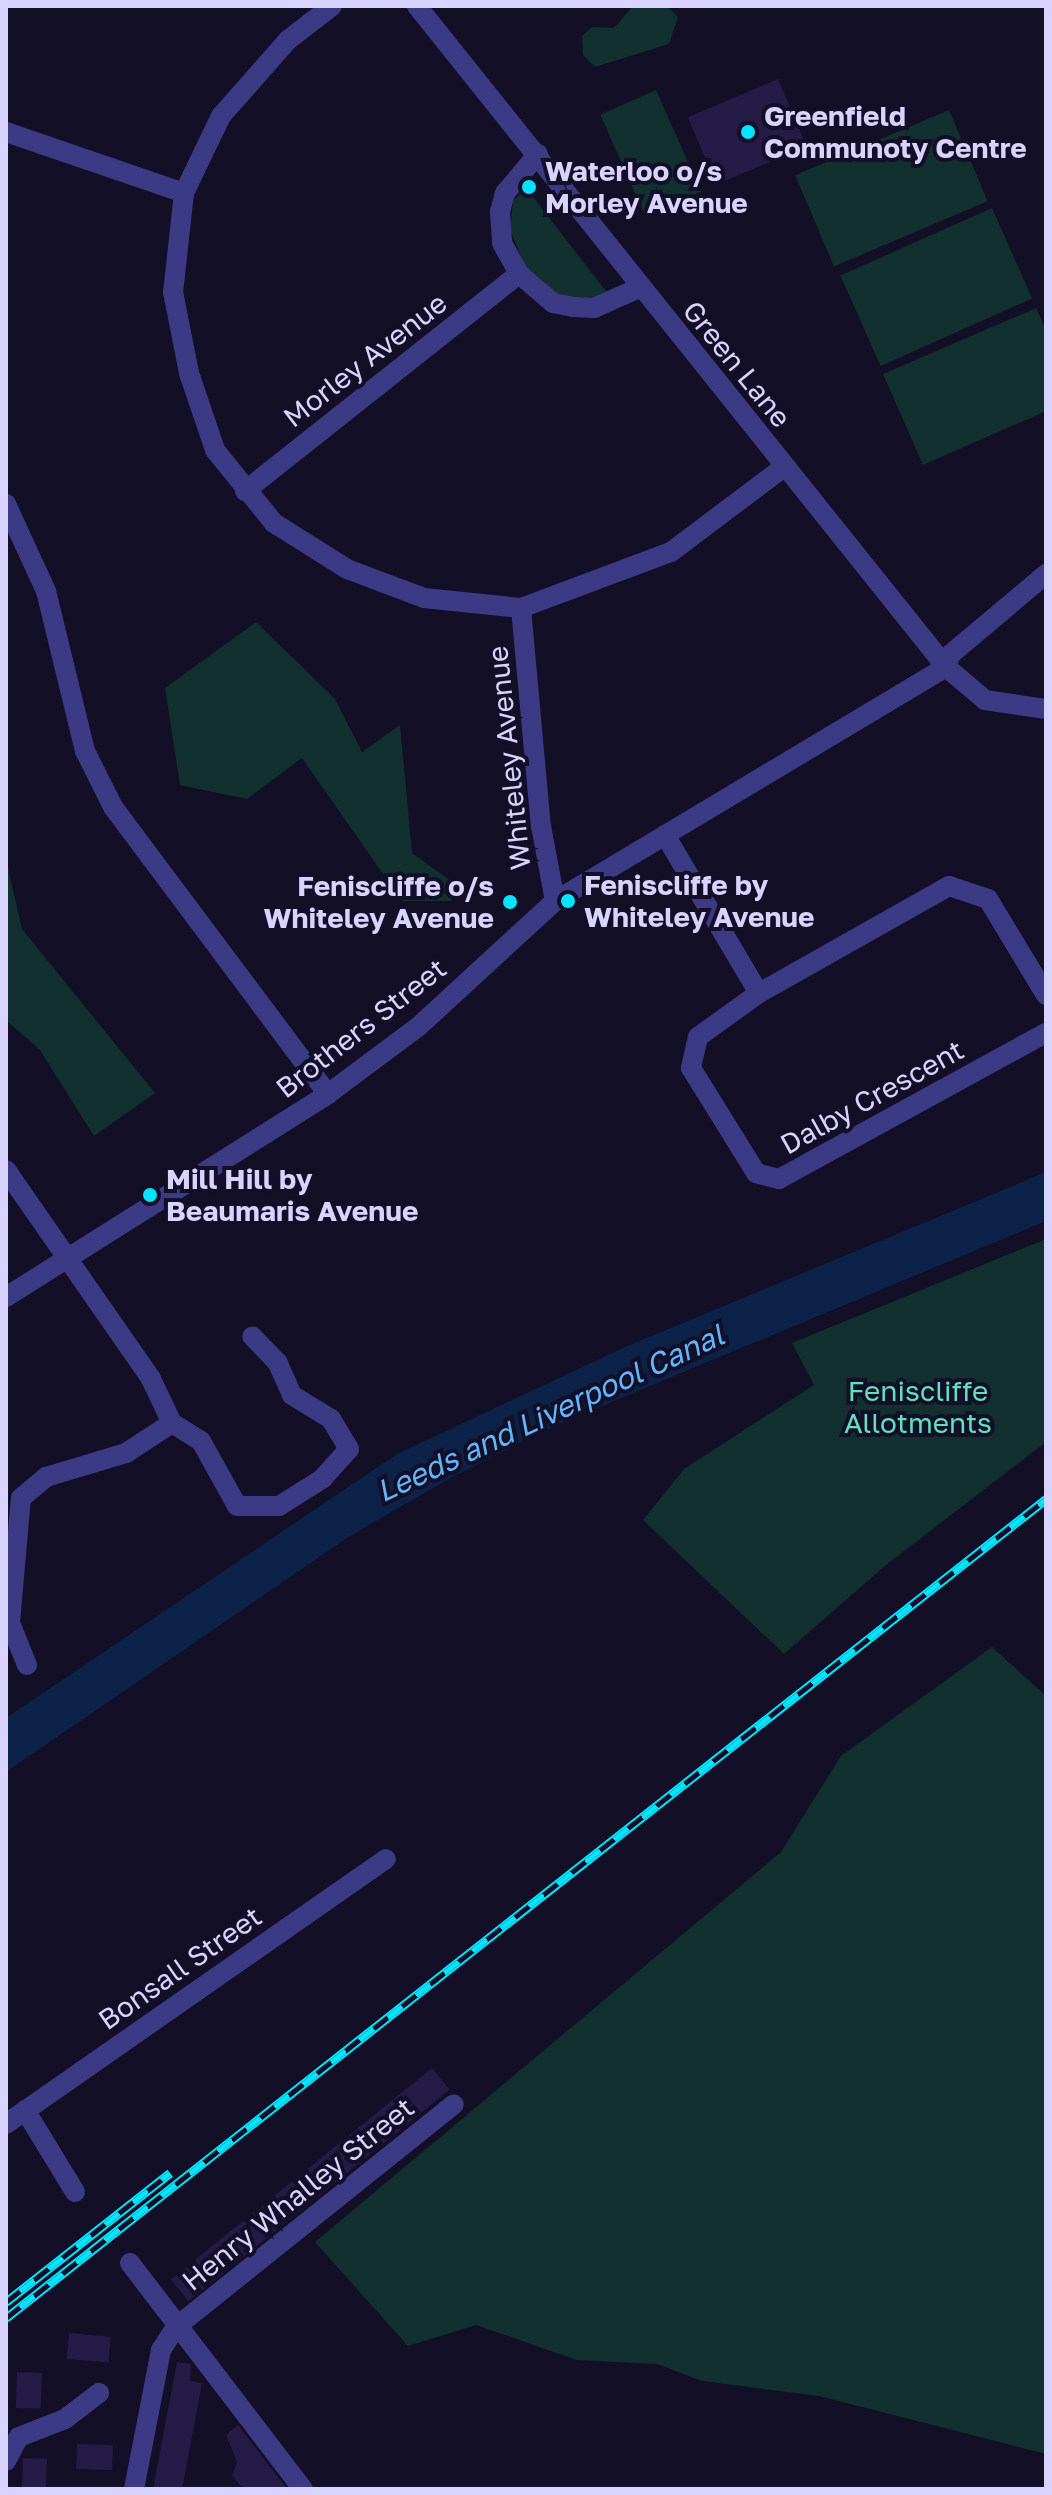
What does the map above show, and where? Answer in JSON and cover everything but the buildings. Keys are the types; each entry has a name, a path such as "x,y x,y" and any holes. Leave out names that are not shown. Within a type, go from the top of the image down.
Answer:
{"street":[{"path":"332,6 288,40 221,116 184,193 173,292 189,373 215,450 245,491 274,523 347,569 424,598 521,608 671,552 784,467"},
{"name":"Green Lane","path":"417,6 538,154 639,288 946,667 985,700 1046,709"},
{"path":"6,132 184,193"},
{"path":"538,154 505,193 500,212 502,243 519,274 553,303 573,307 594,308 639,288"},
{"name":"Morley Avenue","path":"245,491 519,274"},
{"path":"6,504 46,591 85,751 113,807 328,1094"},
{"name":"Brothers Street","path":"6,1297 328,1094 418,1027 555,901 946,667 951,654 1046,574"},
{"name":"Whiteley Avenue","path":"521,608 541,826 555,901"},
{"path":"665,835 759,993"},
{"name":"Dalby Crescent","path":"1046,995 988,899 949,886 759,993 698,1037 691,1068 756,1173 779,1179 1046,1033"},
{"path":"6,1170 151,1379 172,1423 201,1441 237,1506 279,1506 322,1479 349,1449 331,1419 292,1395 278,1363 252,1336"},
{"path":"27,1665 10,1623 21,1498 46,1477 126,1453 172,1423"},
{"name":"Bonsall Street","path":"6,2124 386,1859"},
{"name":"Henry Whalley Street","path":"176,2327 454,2104"},
{"path":"25,2110 75,2192"},
{"path":"130,2263 303,2489"},
{"path":"134,2489 161,2350 176,2327"},
{"path":"6,2461 19,2437 65,2419 99,2393"}],"green space":[{"path":"633,6 667,6 678,17 669,44 595,67 583,55 582,36 592,27 614,28"},
{"path":"656,90 701,191 645,216 600,115"},
{"path":"949,110 988,201 834,266 795,175"},
{"path":"526,188 609,295 587,302 554,295 526,268 510,230 513,201"},
{"path":"992,208 1032,298 881,366 840,276"},
{"path":"1036,308 1046,330 1046,411 923,465 883,374"},
{"path":"256,622 335,699 362,752 400,725 412,853 459,887 451,901 402,901 302,758 247,799 180,785 165,688"},
{"path":"6,860 22,929 155,1093 94,1136 40,1050 6,1020"},
{"name":"Feniscliffe Allotments","path":"1046,1239 1046,1442 886,1565 784,1654 643,1520 684,1469 814,1385 792,1343"},
{"path":"992,1647 1046,1696 1046,2454 819,2396 702,2381 657,2364 577,2360 476,2325 408,2346 315,2242 781,1852 841,1756"}],"water":[{"name":"Leeds and Liverpool Canal","path":"1046,1172 1046,1221 559,1424 454,1476 350,1536 6,1772 6,1718 397,1454 625,1347"}],"railway":[{"path":"6,2318 1046,1499"},
{"path":"6,2302 170,2173"}],"place":[{"name":"Greenfield Communoty Centre","path":"748,132"},
{"name":"Waterloo o/s Morley Avenue","path":"529,187"},
{"name":"Feniscliffe by Whiteley Avenue","path":"568,901"},
{"name":"Feniscliffe o/s Whiteley Avenue","path":"510,902"},
{"name":"Mill Hill by Beaumaris Avenue","path":"150,1195"}]}
